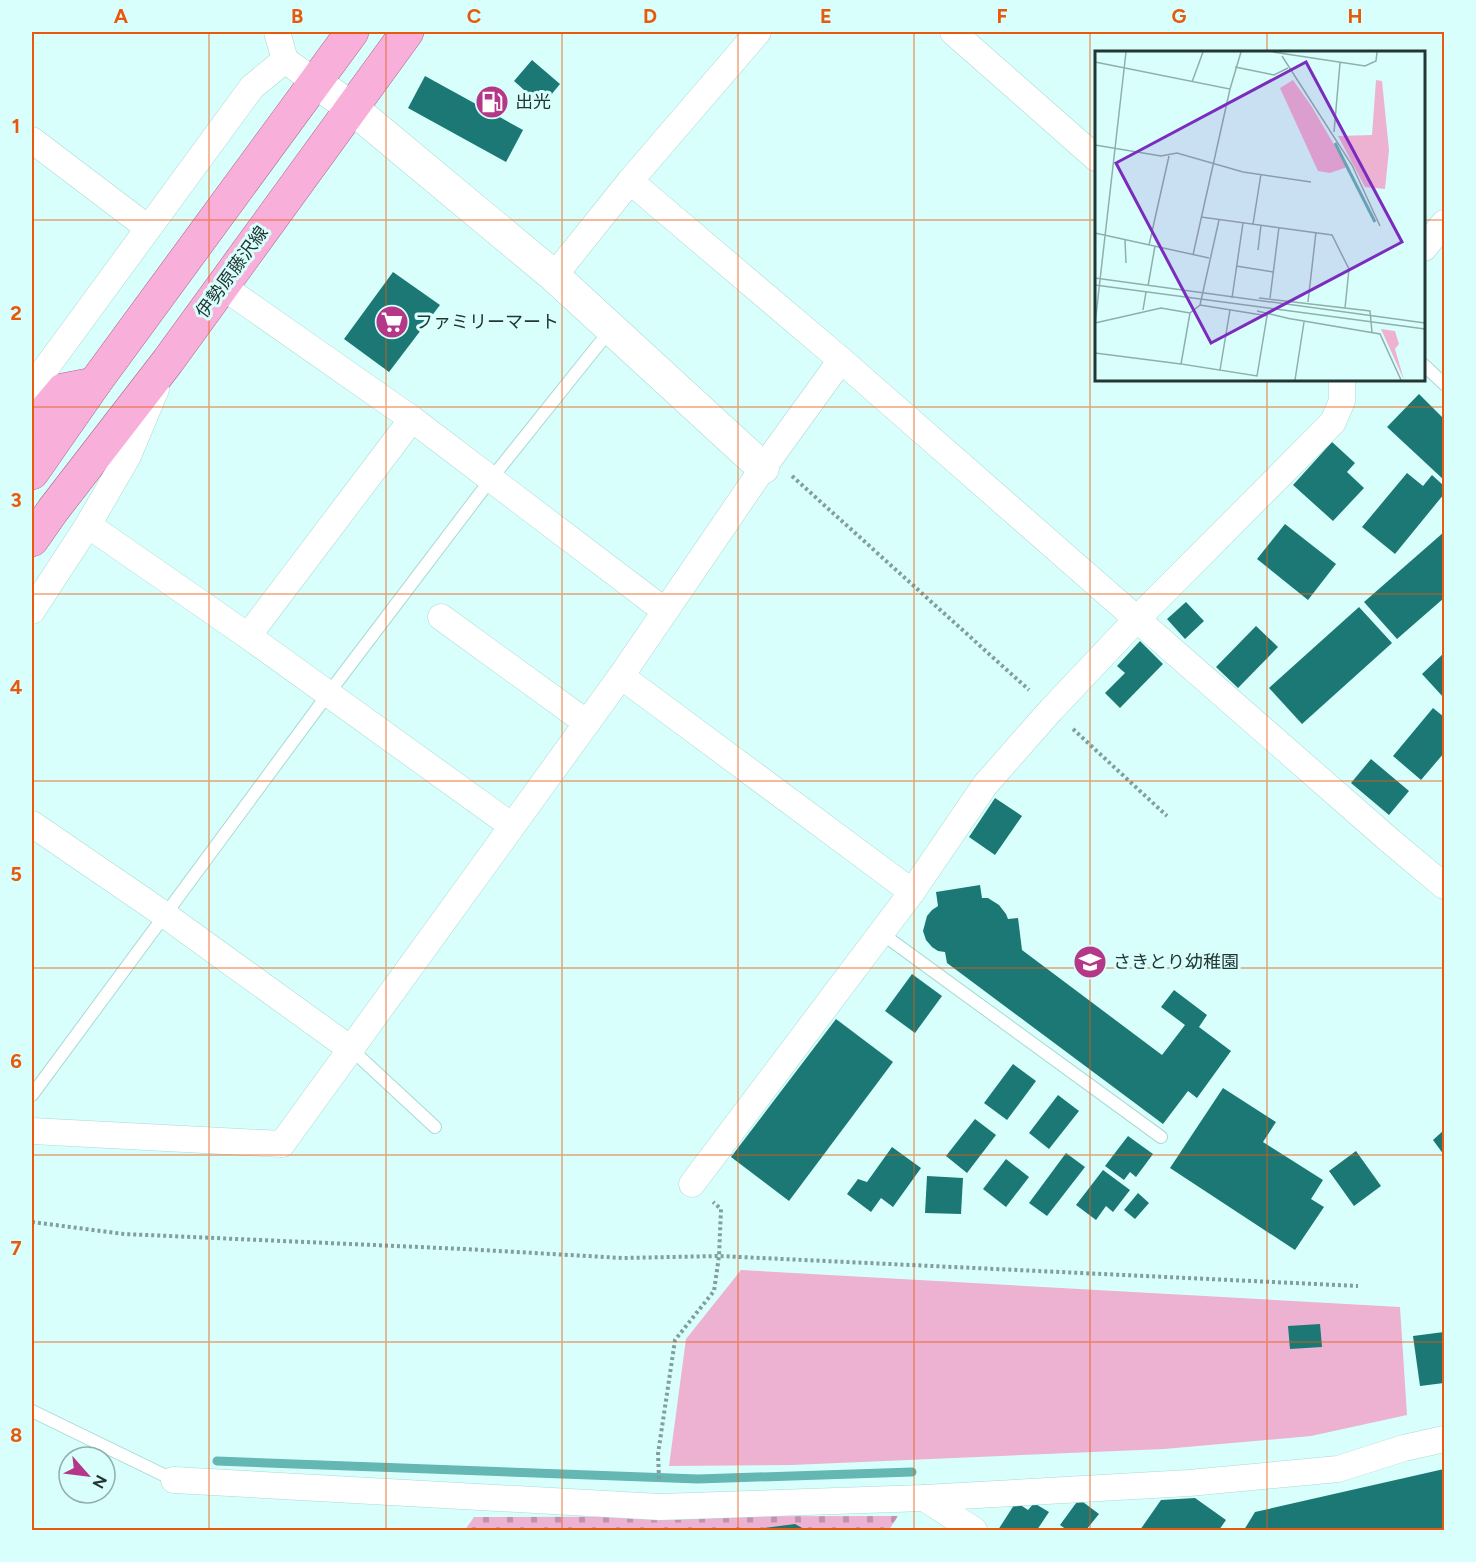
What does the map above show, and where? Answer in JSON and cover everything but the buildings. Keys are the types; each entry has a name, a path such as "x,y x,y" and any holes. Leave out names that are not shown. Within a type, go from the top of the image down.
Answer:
{"main road":[{"path":"32,473 94,384 352,32"},
{"name":"伊勢原藤沢線","path":"32,540 168,361 407,32"},
{"path":"32,427 63,390 94,384"}],"street":[{"path":"277,32 285,60 352,108 554,276 767,463"},
{"path":"554,276 630,181 758,32"},
{"path":"953,32 1095,157"},
{"path":"32,387 252,87 285,60"},
{"path":"32,140 148,228"},
{"path":"630,181 841,360 1444,886"},
{"path":"1425,247 1444,223"},
{"path":"222,286 412,419 666,611"},
{"path":"32,1131 282,1144 588,723 767,463 841,360"},
{"path":"32,611 88,525 128,456 168,361"},
{"path":"692,1184 912,892 985,785 1051,710 1137,619 1333,422 1342,401 1342,381"},
{"path":"248,636 412,419"},
{"path":"88,525 248,636 512,826"},
{"path":"441,617 588,723"},
{"path":"621,676 912,892"},
{"path":"32,824 165,915 352,1050"},
{"path":"174,1480 660,1507 924,1498 1190,1483 1338,1469 1404,1448 1444,1439"},
{"path":"924,1498 974,1530"}],"lane":[{"path":"32,1095 328,694 491,479 611,328"},
{"path":"1425,365 1444,384"},
{"path":"881,933 1161,1137"},
{"path":"352,1050 435,1127"},
{"path":"32,1411 174,1480"}],"path":[{"path":"767,463 1051,710 1167,816"},
{"path":"658,1454 675,1340 714,1291 719,1256 721,1209"},
{"path":"32,1222 136,1235 464,1248 622,1258 719,1256 1358,1286"}],"green space":[{"path":"741,1270 1400,1307 1407,1415 1311,1436 1164,1449 792,1465 669,1466 686,1339"},
{"path":"898,1516 889,1530 465,1530 474,1517"}],"waterway":[{"path":"217,1461 698,1479 912,1472"}],"place":[{"name":"出光","path":"492,102"},
{"name":"ファミリーマート","path":"392,322"},
{"name":"さきとり幼稚園","path":"1090,962"}]}
